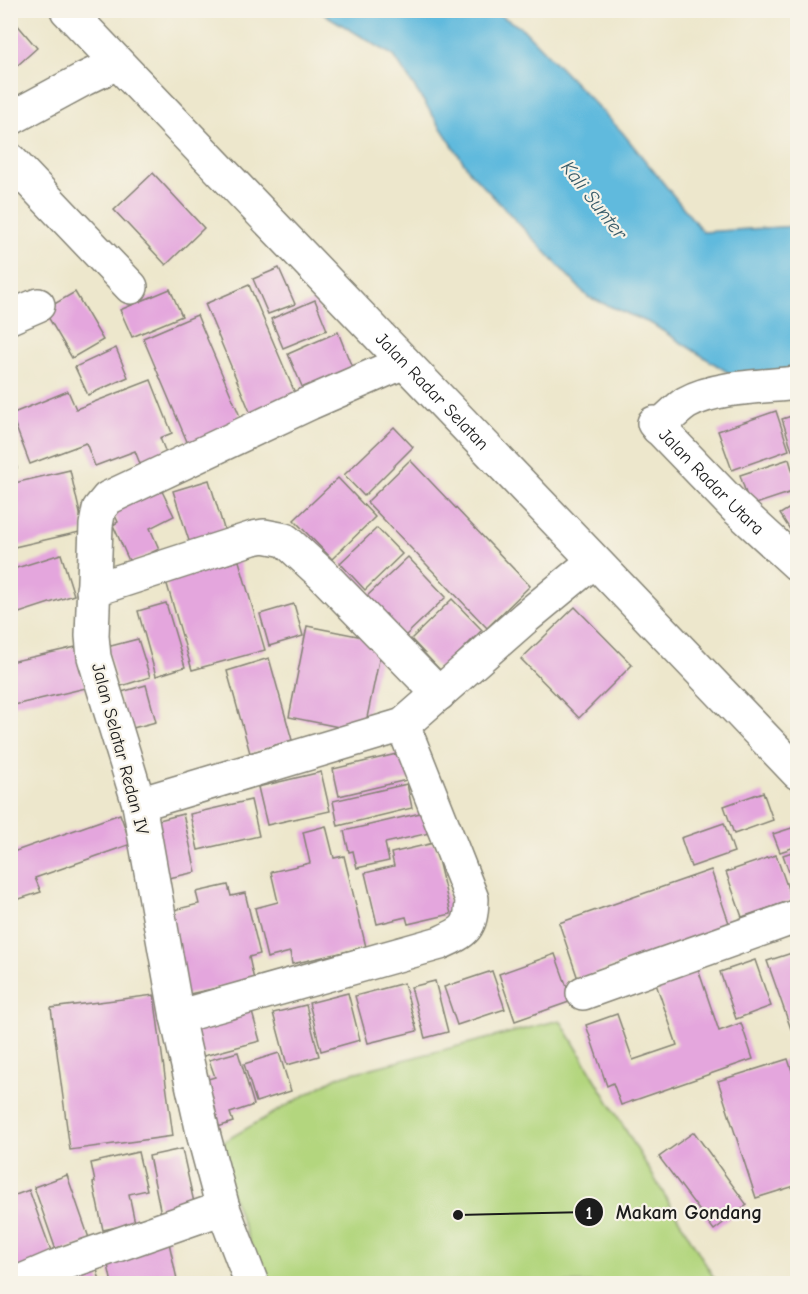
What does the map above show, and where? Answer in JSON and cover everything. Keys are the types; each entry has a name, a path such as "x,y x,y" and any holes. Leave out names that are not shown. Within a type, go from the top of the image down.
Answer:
{"street":[{"name":"Jalan Radar Selatan","path":"67,10 798,772"},
{"path":"10,119 117,63"},
{"path":"10,160 131,287"},
{"name":"Jalan Selatar Redan IV","path":"252,1284 223,1208 204,1137 177,1017 139,804 94,657 92,636 96,525 99,509 108,498 310,403 404,362"},
{"name":"Jalan Radar Utara","path":"798,383 720,391 698,398 656,426 736,508 798,565"},
{"path":"93,590 253,538 264,536 285,540 322,574 440,694"},
{"path":"139,804 403,725 526,617 594,561"},
{"path":"177,1017 440,943 464,931 471,915 472,899 403,725"},
{"path":"583,993 798,916"},
{"path":"15,1284 57,1266 223,1208"}],"green space":[{"path":"560,1020 717,1283 265,1283 214,1147 337,1077"}],"water":[{"name":"Kali Sunter","path":"319,11 493,11 523,29 622,132 703,232 797,226 797,370 732,375 652,324 588,297 470,172 394,56"}],"building":[{"path":"10,16 37,48 10,72"},
{"path":"153,173 204,228 166,265 114,210"},
{"path":"279,268 295,304 268,314 253,279"},
{"path":"249,285 298,400 253,419 205,304"},
{"path":"170,289 182,316 132,337 120,310"},
{"path":"75,292 103,340 72,358 44,310"},
{"path":"315,300 327,330 283,348 271,319"},
{"path":"197,315 245,428 191,451 143,338"},
{"path":"338,332 353,370 304,391 288,354"},
{"path":"116,348 128,377 88,395 75,367"},
{"path":"151,380 172,433 160,438 170,463 144,474 135,451 95,466 86,443 30,464 11,414 68,391 76,409"},
{"path":"776,411 789,450 732,470 718,431"},
{"path":"798,414 798,448 792,450 782,419"},
{"path":"394,427 413,447 364,496 344,475"},
{"path":"10,445 17,468 10,470"},
{"path":"789,459 798,490 750,506 740,475"},
{"path":"410,460 530,586 487,628 367,502"},
{"path":"70,470 84,531 10,548 10,484"},
{"path":"338,478 375,517 332,559 294,520"},
{"path":"209,480 226,535 191,547 173,491"},
{"path":"159,485 174,516 150,528 159,549 130,563 113,525 118,522 111,507"},
{"path":"798,503 798,542 780,514"},
{"path":"377,528 402,554 365,590 340,563"},
{"path":"61,554 74,595 10,616 10,570"},
{"path":"408,557 446,597 404,637 366,597"},
{"path":"239,561 265,650 192,670 166,581"},
{"path":"452,599 482,630 441,671 411,639"},
{"path":"166,603 185,667 156,676 138,611"},
{"path":"294,604 303,636 269,646 260,614"},
{"path":"575,607 632,665 579,718 521,659"},
{"path":"307,626 383,641 364,732 289,717"},
{"path":"138,639 150,677 118,687 107,647"},
{"path":"76,647 86,688 10,706 10,662"},
{"path":"269,658 292,740 250,753 227,671"},
{"path":"146,685 156,722 129,729 118,693"},
{"path":"405,752 411,779 339,796 333,769"},
{"path":"321,772 330,811 267,825 258,787"},
{"path":"407,784 412,808 338,826 333,801"},
{"path":"763,792 773,820 734,834 724,806"},
{"path":"251,800 259,836 198,850 190,814"},
{"path":"429,811 434,832 385,843 389,861 357,868 353,851 349,852 344,831"},
{"path":"120,814 131,844 35,878 41,892 10,902 10,853"},
{"path":"183,814 196,872 160,880 147,823"},
{"path":"724,823 734,852 691,867 681,838"},
{"path":"326,826 334,858 344,856 366,947 292,964 290,952 267,958 255,908 278,902 271,872 310,863 303,832"},
{"path":"798,826 798,846 780,852 773,834"},
{"path":"434,843 451,914 408,924 406,917 377,924 365,873 394,866 391,853"},
{"path":"798,850 798,895 797,895 783,855"},
{"path":"776,855 792,900 742,917 726,872"},
{"path":"711,870 730,926 578,979 559,923"},
{"path":"228,885 231,896 245,893 260,954 249,957 254,980 180,996 165,912 199,904 196,892"},
{"path":"798,951 798,1027 791,1029 767,961"},
{"path":"555,954 572,1001 515,1021 499,974"},
{"path":"755,960 771,1006 736,1019 720,972"},
{"path":"696,963 719,1031 741,1023 753,1059 621,1105 613,1083 607,1086 586,1025 617,1014 633,1060 677,1045 654,978"},
{"path":"492,971 505,1009 457,1025 444,987"},
{"path":"435,981 448,1032 425,1038 411,987"},
{"path":"404,983 417,1031 368,1043 355,996"},
{"path":"348,993 360,1040 321,1051 309,1003"},
{"path":"154,995 173,1136 70,1150 51,1008"},
{"path":"250,1005 260,1041 196,1058 186,1022"},
{"path":"306,1005 319,1056 287,1065 273,1013"},
{"path":"238,1052 254,1105 230,1113 233,1122 209,1130 194,1083 215,1077 209,1060"},
{"path":"279,1053 291,1091 256,1102 244,1064"},
{"path":"788,1059 798,1089 798,1185 756,1198 718,1081"},
{"path":"694,1132 747,1205 714,1230 659,1157"},
{"path":"182,1149 195,1207 161,1214 149,1156"},
{"path":"138,1152 147,1190 129,1194 135,1223 103,1230 91,1163"},
{"path":"67,1175 90,1241 57,1253 34,1187"},
{"path":"29,1190 54,1259 10,1274 10,1197"},
{"path":"168,1238 178,1284 112,1284 105,1251"},
{"path":"96,1266 101,1284 35,1284"}],"place":[{"name":"Makam Gondang","path":"458,1215"}]}
